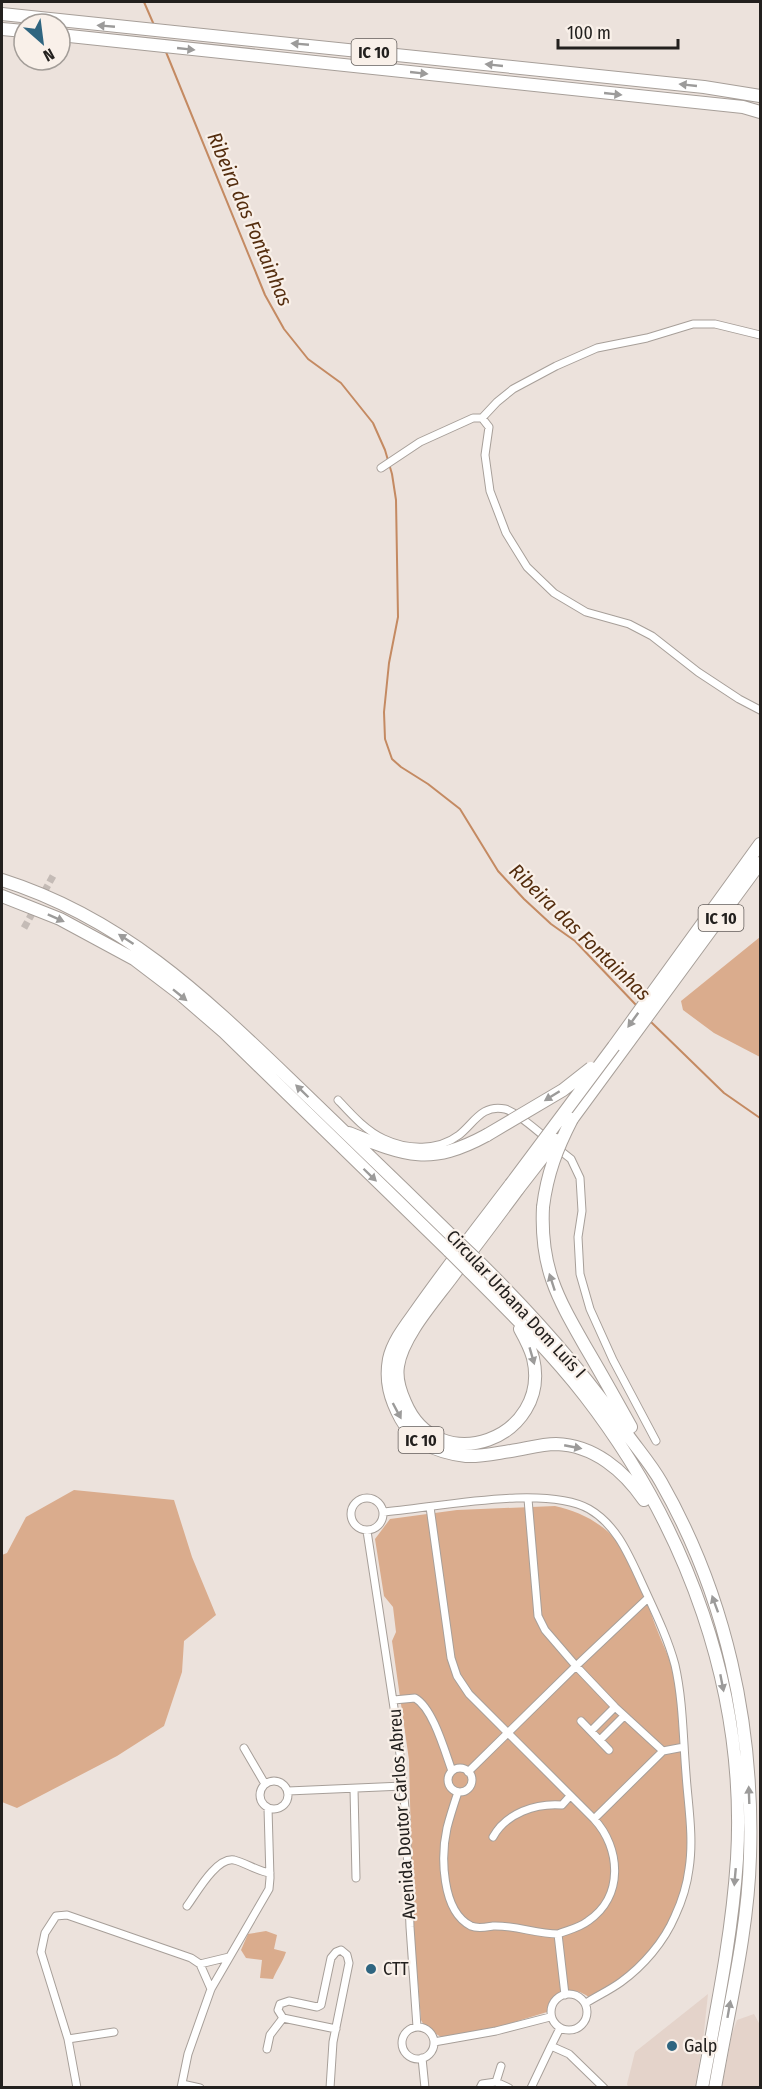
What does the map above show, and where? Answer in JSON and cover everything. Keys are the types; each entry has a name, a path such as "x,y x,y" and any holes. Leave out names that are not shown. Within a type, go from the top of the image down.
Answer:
{"highway":[{"name":"IC 10","path":"2,14 346,49 760,96"},
{"name":"IC 10","path":"72,36 743,107 760,112"},
{"name":"IC 10","path":"504,1306 519,1327 532,1356 535,1382 530,1403 512,1426 485,1442 464,1445 438,1438 422,1427 409,1411 400,1389 398,1366 407,1341 614,1046 760,844"},
{"name":"IC 10","path":"678,1548 626,1475 609,1463 584,1449 556,1444 468,1456 442,1452 423,1443 404,1425 392,1403 386,1378 390,1356 399,1336 434,1286 572,1119 760,863"},
{"name":"Circular Urbana Dom Luís I","path":"2,880 80,912 117,933 153,957 228,1021 458,1241 472,1265 504,1306 564,1371 602,1419 645,1488 678,1548 703,1610 716,1653 729,1721 735,1786 737,1848 734,1892 702,2088"},
{"name":"Circular Urbana Dom Luís I","path":"2,896 60,919 134,959 224,1032 448,1251 472,1265 528,1312 572,1361 612,1412 660,1481 698,1559 719,1614 737,1682 746,1748 750,1823 748,1894 715,2088"},
{"name":"IC 10","path":"344,1131 389,1149 415,1155 450,1152 488,1136 573,1083 614,1046"},
{"name":"IC 10","path":"572,1119 552,1161 543,1207 544,1243 554,1289 660,1481"}],"street":[{"path":"381,468 420,442 473,418 482,418 513,389 556,366 597,348 646,338 693,324 715,324 760,335"},
{"path":"482,418 489,427 485,454 490,491 506,532 527,567 554,594 586,612 629,624 652,636 698,672 760,710"},
{"path":"338,1100 357,1120 383,1139 411,1148 436,1146 458,1135 475,1117 487,1110 506,1109 537,1130 571,1159 580,1178 582,1211 578,1237 580,1275 590,1309 613,1360 656,1441"},
{"path":"368,1498 379,1504 383,1512 382,1522 376,1528 367,1530 359,1528 351,1516 354,1504 368,1498"},
{"path":"528,1499 538,1616 549,1635 576,1666 624,1716 663,1751"},
{"path":"383,1512 472,1502 528,1499 568,1500 591,1510 621,1540 665,1636 679,1687 690,1857 687,1881 674,1918 659,1943 621,1982 586,2003"},
{"path":"430,1507 444,1620 455,1671 469,1694 602,1828 610,1844 616,1873 612,1890 604,1905 590,1920 558,1934 506,1927 477,1928 464,1921 455,1911 448,1896 445,1877 444,1853 447,1828 458,1792"},
{"name":"Avenida Doutor Carlos Abreu","path":"367,1530 394,1700 404,1786 417,2027"},
{"path":"468,1772 648,1598"},
{"path":"394,1700 415,1698 422,1703 452,1771"},
{"path":"591,1731 615,1707"},
{"path":"600,1740 624,1716"},
{"path":"581,1721 609,1750"},
{"path":"594,1819 663,1751 684,1747"},
{"path":"244,1748 265,1784"},
{"path":"461,1768 468,1772 471,1783 464,1791 458,1792 451,1788 448,1779 452,1771 461,1768"},
{"path":"279,1782 288,1791 289,1796 285,1804 277,1809 268,1808 261,1801 260,1792 265,1784 279,1782"},
{"path":"288,1791 404,1786"},
{"path":"354,1789 357,1878"},
{"path":"493,1837 499,1827 517,1814 539,1806 562,1805 570,1796"},
{"path":"200,2088 181,2086 195,2031 211,1989 268,1892 270,1873 268,1808"},
{"path":"187,1906 217,1866 225,1861 232,1860 270,1873"},
{"path":"77,2088 68,2039 41,1952 45,1933 56,1916 67,1916 191,1958 200,1964 211,1989"},
{"path":"558,1934 565,1995"},
{"path":"330,2088 333,2042 336,2029 349,1963 349,1957 343,1951 338,1951 332,1958 320,2006 286,2001 278,2012 283,2018 336,2029"},
{"path":"200,1964 229,1957"},
{"path":"565,1995 577,1996 586,2003 586,2017 582,2025 567,2030 555,2026 550,2017 553,2004 565,1995"},
{"path":"434,2043 496,2031 550,2017"},
{"path":"267,2049 270,2035 283,2018"},
{"path":"417,2027 428,2031 434,2043 429,2053 422,2058 415,2058 403,2049 402,2043 406,2032 417,2027"},
{"path":"531,2088 560,2028"},
{"path":"68,2039 114,2032"},
{"path":"551,2046 569,2054 604,2088"},
{"path":"422,2058 425,2088"},
{"path":"496,2082 501,2066"},
{"path":"485,2086 496,2082 509,2088"}],"shaded area":[{"path":"760,937 760,1057 714,1033 683,1010 681,1001"},
{"path":"74,1490 174,1500 192,1557 216,1615 184,1641 182,1672 164,1726 117,1756 17,1808 2,1802 2,1555 7,1553 26,1517"},
{"path":"555,1506 589,1518 617,1541 636,1573 670,1661 676,1693 686,1801 688,1843 684,1882 679,1900 664,1931 644,1957 605,1989 590,1998 578,1991 557,1994 552,1998 547,2012 498,2027 441,2037 425,2027 421,2020 413,1923 409,1760 392,1641 396,1632 393,1607 384,1596 375,1539 390,1519 457,1510"},
{"path":"266,1931 277,1935 274,1949 286,1952 273,1979 260,1978 262,1960 246,1958 241,1950 248,1934"},
{"name":"Galp","path":"708,1994 695,2087 628,2087 635,2052"},
{"name":"Galp","path":"754,2014 760,2025 760,2087 722,2087 732,2034 737,2020"}],"waterway":[{"name":"Ribeira das Fontainhas","path":"144,2 154,25"},
{"name":"Ribeira das Fontainhas","path":"166,52 265,295 284,329 308,359 341,383 373,423 385,450 396,500 398,617 389,663 384,712 385,739 392,759 460,809 498,871 551,924 575,941 637,1006"},
{"name":"Ribeira das Fontainhas","path":"650,1021 724,1093 760,1118"}],"tunnel":[{"path":"24,928 53,876"}],"place":[{"name":"CTT","path":"371,1969"},
{"name":"Galp","path":"672,2046"}]}
